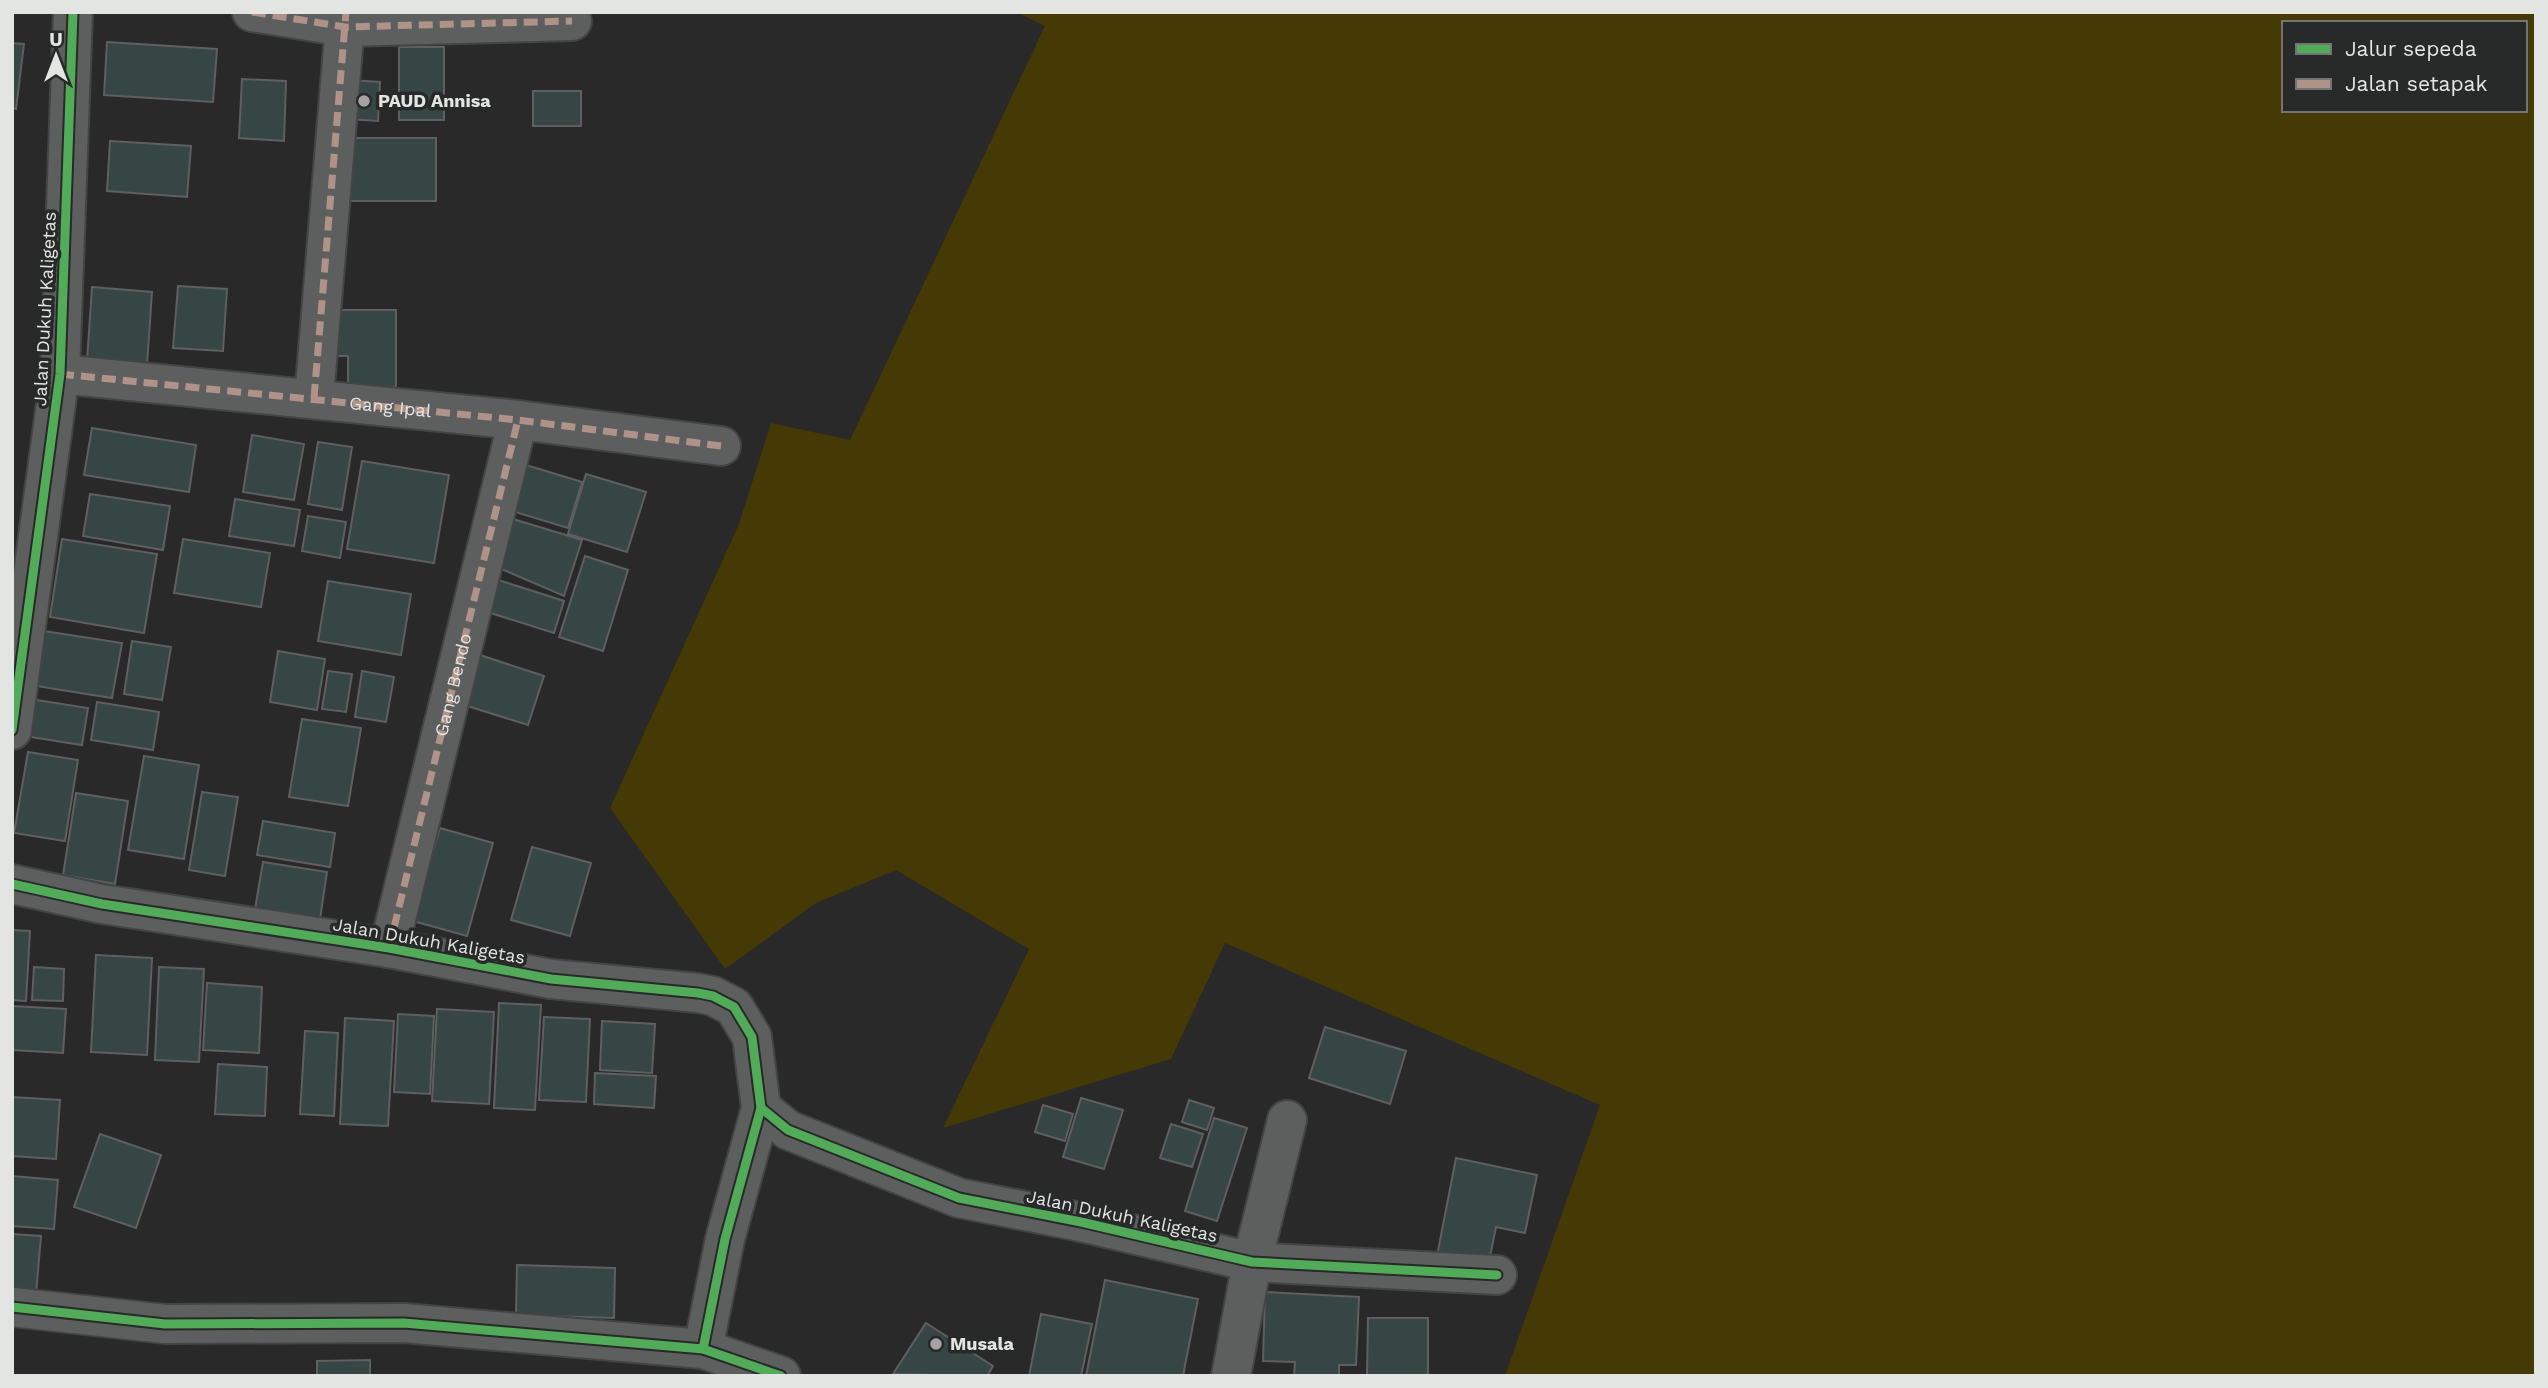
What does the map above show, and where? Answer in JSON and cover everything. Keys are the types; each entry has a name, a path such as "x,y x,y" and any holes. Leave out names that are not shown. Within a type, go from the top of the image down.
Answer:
{"street":[{"name":"Jalan Dukuh Kaligetas","path":"12,730 60,374 73,12"},
{"path":"252,12 346,19 572,21"},
{"path":"314,398 346,19"},
{"name":"Gang Ipal","path":"60,374 518,420 721,446"},
{"name":"Gang Bendo","path":"389,948 518,420"},
{"name":"Jalan Dukuh Kaligetas","path":"12,884 102,904 389,948 551,979 686,991 713,996 734,1007 752,1037 761,1108 725,1240 703,1349"},
{"name":"Jalan Dukuh Kaligetas","path":"761,1108 788,1130 958,1198 1081,1222 1252,1262 1497,1275"},
{"path":"1231,1376 1252,1262 1287,1120"},
{"path":"12,1307 165,1324 404,1323 703,1349 781,1376"}],"shaded area":[{"path":"1016,12 2536,12 2536,1376 1505,1376 1600,1105 1225,943 1171,1059 943,1128 1029,949 896,870 816,903 725,969 610,808 739,524 771,423 850,440 1045,26"}],"building":[{"path":"107,42 217,49 213,102 104,95"},
{"path":"12,43 24,44 16,109 12,108"},
{"path":"399,47 444,47 444,120 399,120"},
{"path":"242,79 286,81 284,141 239,138"},
{"name":"PAUD Annisa","path":"350,80 380,82 378,121 348,119"},
{"path":"533,91 581,91 581,126 533,126"},
{"path":"340,138 436,138 436,201 340,201"},
{"path":"110,141 191,146 187,197 107,191"},
{"path":"178,286 227,289 223,351 173,348"},
{"path":"92,287 152,292 147,365 87,361"},
{"path":"328,310 396,310 396,387 348,387 348,356 328,356"},
{"path":"92,428 196,445 189,492 84,475"},
{"path":"252,435 304,444 294,500 243,492"},
{"path":"318,442 352,447 342,510 308,504"},
{"path":"362,461 449,475 434,563 347,549"},
{"path":"516,462 582,482 568,528 502,508"},
{"path":"586,474 646,492 627,552 568,534"},
{"path":"90,494 170,506 163,550 83,536"},
{"path":"235,499 300,510 294,546 229,536"},
{"path":"308,516 346,522 340,558 302,551"},
{"path":"513,519 582,540 564,596 499,568"},
{"path":"62,539 157,554 144,633 50,617"},
{"path":"183,539 270,553 261,607 174,593"},
{"path":"585,556 628,570 603,651 559,637"},
{"path":"489,577 564,601 554,633 478,609"},
{"path":"328,581 411,594 401,655 318,641"},
{"path":"44,631 122,643 112,698 36,686"},
{"path":"132,641 171,647 162,700 124,694"},
{"path":"278,651 325,659 317,710 270,702"},
{"path":"477,654 544,676 528,725 461,704"},
{"path":"328,671 352,674 346,712 322,709"},
{"path":"362,671 394,677 386,722 355,717"},
{"path":"30,699 88,708 82,745 24,736"},
{"path":"97,702 159,712 153,750 91,740"},
{"path":"302,719 361,728 348,806 289,797"},
{"path":"28,752 78,760 65,841 14,833"},
{"path":"144,756 199,765 184,859 128,850"},
{"path":"202,792 238,797 225,876 189,870"},
{"path":"76,793 128,801 115,884 63,875"},
{"path":"263,821 335,833 330,867 257,855"},
{"path":"440,828 493,843 467,936 413,921"},
{"path":"532,847 591,863 570,936 511,920"},
{"path":"263,862 327,872 320,919 255,909"},
{"path":"12,930 30,931 26,1001 12,1000"},
{"path":"96,955 152,958 147,1055 91,1052"},
{"path":"34,967 64,969 63,1001 32,1000"},
{"path":"159,967 204,969 199,1062 155,1060"},
{"path":"207,983 262,987 259,1053 203,1050"},
{"path":"499,1003 541,1005 535,1110 494,1108"},
{"path":"12,1006 66,1009 63,1053 12,1050"},
{"path":"437,1009 494,1012 489,1104 432,1101"},
{"path":"398,1014 434,1016 430,1094 394,1092"},
{"path":"544,1017 590,1019 586,1102 539,1100"},
{"path":"345,1018 394,1021 388,1126 340,1124"},
{"path":"602,1021 655,1024 652,1073 600,1070"},
{"path":"1325,1027 1406,1051 1390,1104 1309,1078"},
{"path":"305,1031 338,1033 334,1116 300,1114"},
{"path":"218,1064 267,1067 265,1116 215,1114"},
{"path":"595,1073 656,1076 654,1108 594,1104"},
{"path":"12,1097 60,1100 56,1159 12,1156"},
{"path":"1081,1098 1123,1110 1104,1169 1063,1157"},
{"path":"1189,1100 1214,1108 1207,1130 1182,1122"},
{"path":"1043,1105 1073,1114 1065,1141 1035,1132"},
{"path":"1214,1118 1247,1128 1217,1221 1185,1211"},
{"path":"1171,1124 1203,1134 1192,1167 1160,1158"},
{"path":"100,1134 161,1155 136,1228 74,1207"},
{"path":"1456,1158 1537,1175 1525,1233 1496,1227 1487,1271 1436,1261"},
{"path":"12,1176 58,1180 54,1229 12,1226"},
{"path":"12,1234 41,1236 36,1294 12,1292"},
{"path":"517,1265 615,1268 614,1318 516,1315"},
{"path":"1105,1280 1198,1299 1183,1376 1086,1376"},
{"path":"1265,1292 1359,1297 1356,1365 1339,1365 1339,1376 1294,1376 1295,1362 1263,1361"},
{"path":"1041,1314 1092,1324 1081,1376 1029,1376"},
{"path":"1368,1318 1428,1318 1428,1376 1367,1376"},
{"name":"Musala","path":"926,1323 993,1366 987,1376 893,1374"},
{"path":"370,1360 370,1376 317,1376 317,1361"}],"marked path":[{"path":"252,12 345,27 572,21"},
{"path":"314,398 346,12"},
{"path":"60,374 518,420 721,446"},
{"path":"389,948 518,420"}],"cycle path":[{"path":"12,730 60,374 73,12"},
{"path":"12,884 102,904 389,948 551,979 698,993 713,996 734,1007 752,1037 761,1108 725,1239 703,1349"},
{"path":"761,1108 788,1130 959,1198 1081,1222 1252,1262 1497,1275"},
{"path":"12,1307 165,1324 404,1323 703,1349 781,1376"}],"place":[{"name":"PAUD Annisa","path":"364,101"},
{"name":"Musala","path":"936,1344"}]}
